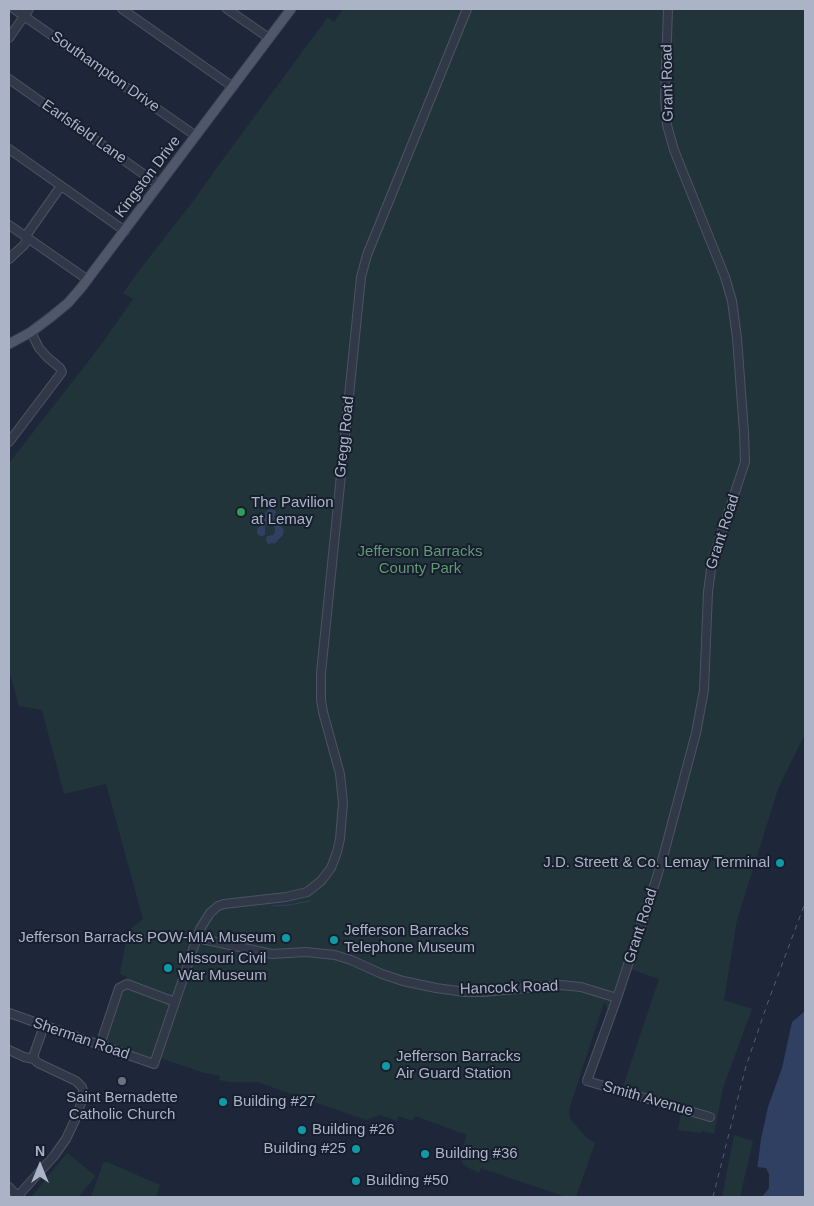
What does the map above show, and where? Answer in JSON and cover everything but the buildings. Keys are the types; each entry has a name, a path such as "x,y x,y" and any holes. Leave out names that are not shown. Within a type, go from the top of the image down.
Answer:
{"main road":[{"name":"Kingston Drive","path":"9,344 31,332 59,310 88,280 291,9"}],"street":[{"name":"Southampton Drive","path":"14,9 27,12 196,136"},
{"path":"122,9 233,87"},
{"path":"227,9 269,38"},
{"name":"Gregg Road","path":"197,938 206,918 218,906 231,902 286,898 311,889 322,881 327,874 336,852 342,819 342,790 340,774 323,712 321,673 360,284 367,255 467,9"},
{"name":"Grant Road","path":"587,1081 617,998 663,857 696,733 704,690 708,592 712,562 745,462 737,338 732,301 726,277 676,156 667,124 665,98 668,9"},
{"path":"9,38 27,12"},
{"name":"Earlsfield Lane","path":"9,79 159,185"},
{"path":"9,149 125,231"},
{"path":"9,259 24,245 26,238 61,186"},
{"path":"9,225 88,280"},
{"path":"9,442 62,372 39,348 31,332"},
{"path":"100,1045 119,988 127,984 175,1002 197,938"},
{"name":"Hancock Road","path":"197,938 272,954 306,952 328,954 351,960 403,982 436,988 465,992 483,992 561,985 581,987 617,998"},
{"name":"Sherman Road","path":"9,1013 154,1064 175,1002"},
{"path":"34,1059 44,1026"},
{"path":"9,1050 24,1057 34,1059 38,1064 76,1081 82,1087 84,1094 76,1118 54,1156 17,1197 9,1187"},
{"name":"Smith Avenue","path":"587,1081 710,1117"}],"green space":[{"name":"Jefferson Barracks County Park","path":"343,9 805,9 805,734 778,789 737,920 724,1000 752,1009 723,1088 714,1134 702,1131 701,1133 678,1130 681,1113 620,1095 659,979 624,967 607,1010 604,1003 569,1112 570,1119 586,1137 595,1143 576,1197 566,1197 481,1168 479,1173 469,1168 463,1164 460,1157 467,1135 415,1116 412,1121 399,1116 397,1121 380,1115 366,1120 257,1082 219,1080 220,1076 154,1056 150,1059 104,1043 127,977 120,974 128,931 143,919 106,784 64,794 42,710 19,706 9,670 9,463 101,345 133,299 123,293 138,272 194,200 328,17 334,22"},
{"path":"734,1135 753,1141 740,1197 722,1197"},
{"path":"67,1153 96,1176 78,1197 33,1197 32,1196"},
{"path":"107,1162 160,1185 156,1197 91,1197 103,1163"}],"water":[{"path":"269,509 275,510 274,517 278,519 284,530 283,535 274,544 268,544 266,540 267,536 273,535 275,532 270,520 265,526 265,534 263,536 257,533 265,513"},
{"path":"805,1011 805,1197 749,1197 757,1170 768,1107 782,1068 792,1022"}],"pier":[{"path":"755,1165 766,1168 769,1174 769,1188 762,1197 747,1197"}],"waterway":[{"path":"273,906 310,901"}],"railway":[{"path":"713,1197 746,1066 805,903"},
{"path":"138,944 140,937"}],"place":[{"name":"The Pavilion at Lemay","path":"241,512"},
{"name":"J.D. Streett & Co. Lemay Terminal","path":"780,863"},
{"name":"Jefferson Barracks POW-MIA Museum","path":"286,938"},
{"name":"Jefferson Barracks Telephone Museum","path":"334,940"},
{"name":"Missouri Civil War Museum","path":"168,968"},
{"name":"Jefferson Barracks Air Guard Station","path":"386,1066"},
{"name":"Saint Bernadette Catholic Church","path":"122,1081"},
{"name":"Building #27","path":"223,1102"},
{"name":"Building #26","path":"302,1130"},
{"name":"Building #25","path":"356,1149"},
{"name":"Building #36","path":"425,1154"},
{"name":"Building #50","path":"356,1181"}]}
